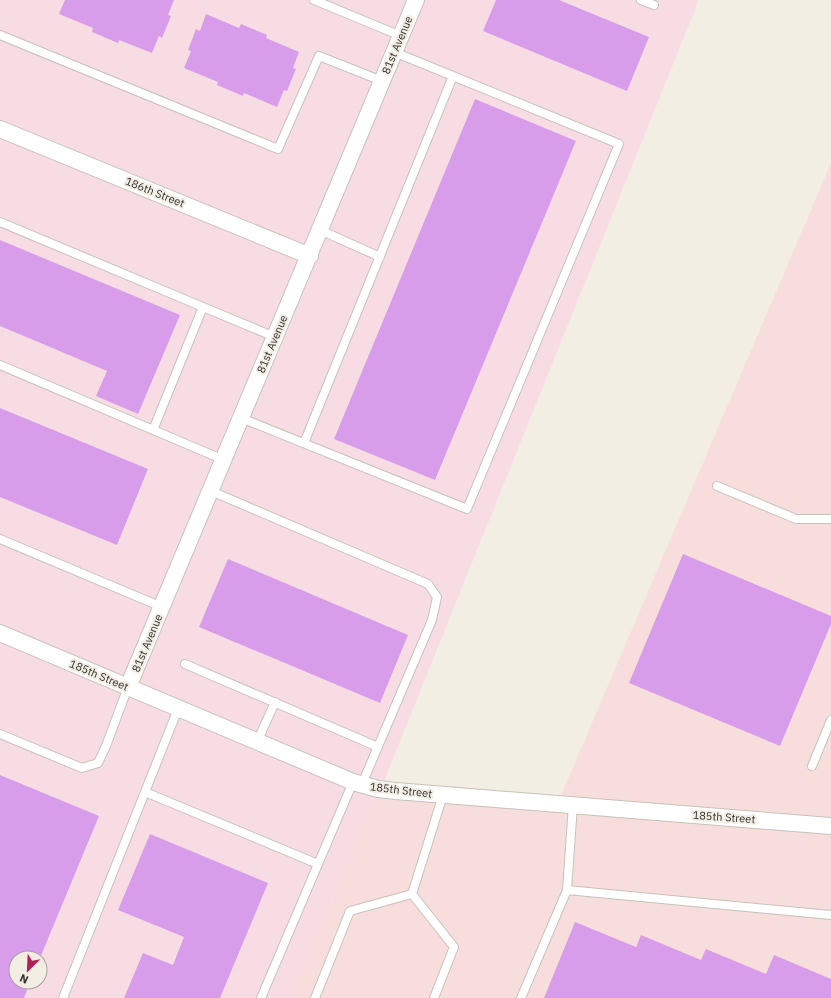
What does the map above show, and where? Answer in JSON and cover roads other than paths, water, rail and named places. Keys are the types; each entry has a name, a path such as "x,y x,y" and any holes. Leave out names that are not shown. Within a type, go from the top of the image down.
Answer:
{"street":[{"name":"81st Avenue","path":"128,688 416,0"},
{"name":"186th Street","path":"0,129 310,256"},
{"name":"185th Street","path":"0,633 178,709 358,783 378,789 831,826"}],"lane":[{"path":"314,0 401,36"},
{"path":"641,0 654,5"},
{"path":"0,35 278,149 319,56 382,81"},
{"path":"241,418 467,508 619,144 394,52"},
{"path":"304,443 453,76"},
{"path":"0,222 275,337"},
{"path":"320,230 380,257"},
{"path":"153,430 203,307"},
{"path":"0,365 224,460"},
{"path":"717,486 796,519 831,519"},
{"path":"211,491 428,584 437,597 432,620 378,747 358,783 318,864 261,998"},
{"path":"0,539 162,607"},
{"path":"185,664 378,747"},
{"path":"0,734 82,768 98,763 128,688"},
{"path":"258,742 275,702"},
{"path":"63,998 178,709"},
{"path":"812,766 831,720"},
{"path":"145,792 318,864"},
{"path":"412,894 444,795"},
{"path":"521,998 567,890 573,805"},
{"path":"567,890 831,915"},
{"path":"315,998 350,910 412,894"},
{"path":"412,894 454,947 434,998"}]}
